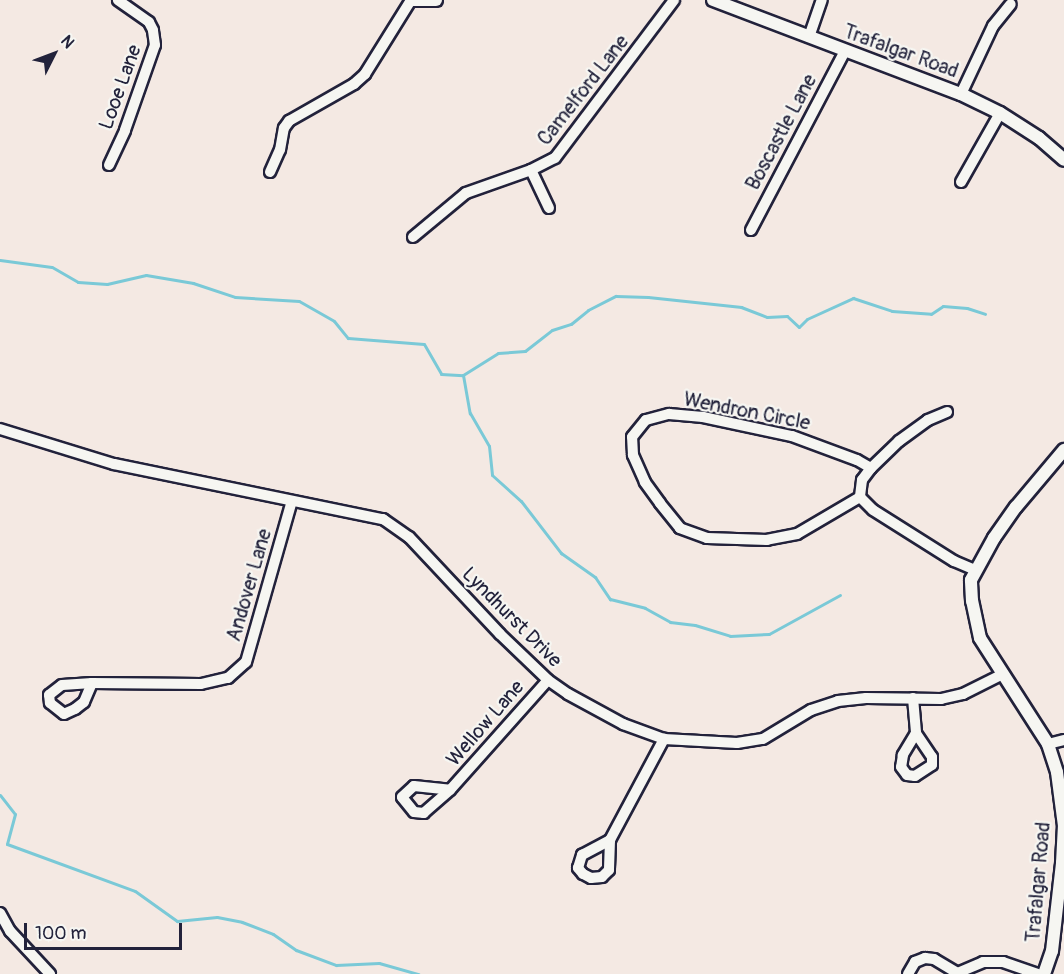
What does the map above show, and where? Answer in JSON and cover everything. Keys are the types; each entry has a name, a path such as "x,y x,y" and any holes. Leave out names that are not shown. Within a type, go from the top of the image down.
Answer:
{"street":[{"name":"Looe Lane","path":"109,165 125,130 155,45 153,30 149,22 118,0"},
{"path":"270,172 280,150 284,128 289,121 354,84 365,74 412,0 436,0"},
{"name":"Camelford Lane","path":"413,237 466,193 531,170 555,158 675,0"},
{"name":"Trafalgar Road","path":"713,0 961,94 1000,113 1039,138 1064,160"},
{"path":"809,37 822,0"},
{"path":"961,94 993,26 1011,4"},
{"name":"Boscastle Lane","path":"751,230 764,201 845,51"},
{"path":"961,182 1000,113"},
{"path":"531,170 549,208"},
{"path":"947,412 928,420 899,441 871,468 862,480 860,497 873,510 954,561 975,570"},
{"name":"Wendron Circle","path":"860,497 797,534 767,540 707,538 680,528 655,496 645,482 633,455 632,437 646,420 669,414 704,417 792,436 847,456 871,468"},
{"name":"Lyndhurst Drive","path":"0,429 114,464 292,501 361,512 383,519 409,537 500,634 548,680 568,694 623,724 664,739 737,743 763,739 811,710 838,700 941,699 963,694 1003,674"},
{"name":"Trafalgar Road","path":"1044,974 1052,951 1064,826 1057,772 1048,744 980,638 972,601 971,580 975,570 1016,507 1064,450"},
{"name":"Andover Lane","path":"92,683 201,684 228,678 246,662 292,501"},
{"name":"Wellow Lane","path":"450,790 548,680"},
{"path":"913,698 916,733"},
{"path":"610,840 664,739"},
{"path":"1048,744 1064,740"},
{"path":"0,913 10,931 50,974"},
{"path":"908,974 915,962 925,958 945,964 956,973 983,962 1003,962 1037,974"}],"waterway":[{"path":"0,260 52,267 78,282 107,284 146,275 193,283 235,297 299,301 334,321 348,338 424,344 441,374 463,375 498,353 525,351 552,330 571,324 588,310 616,296 648,297 741,307 767,317 787,316 799,327 807,319 853,298 892,311 931,314 943,306 967,308 985,314"},
{"path":"463,375 470,413 489,446 492,475 521,501 561,553 595,577 610,599 645,608 670,622 695,625 730,636 769,634 840,595"},
{"path":"0,795 15,814 7,844 135,891 177,921 217,917 242,922 273,934 296,950 336,965 379,963 418,974"}]}
